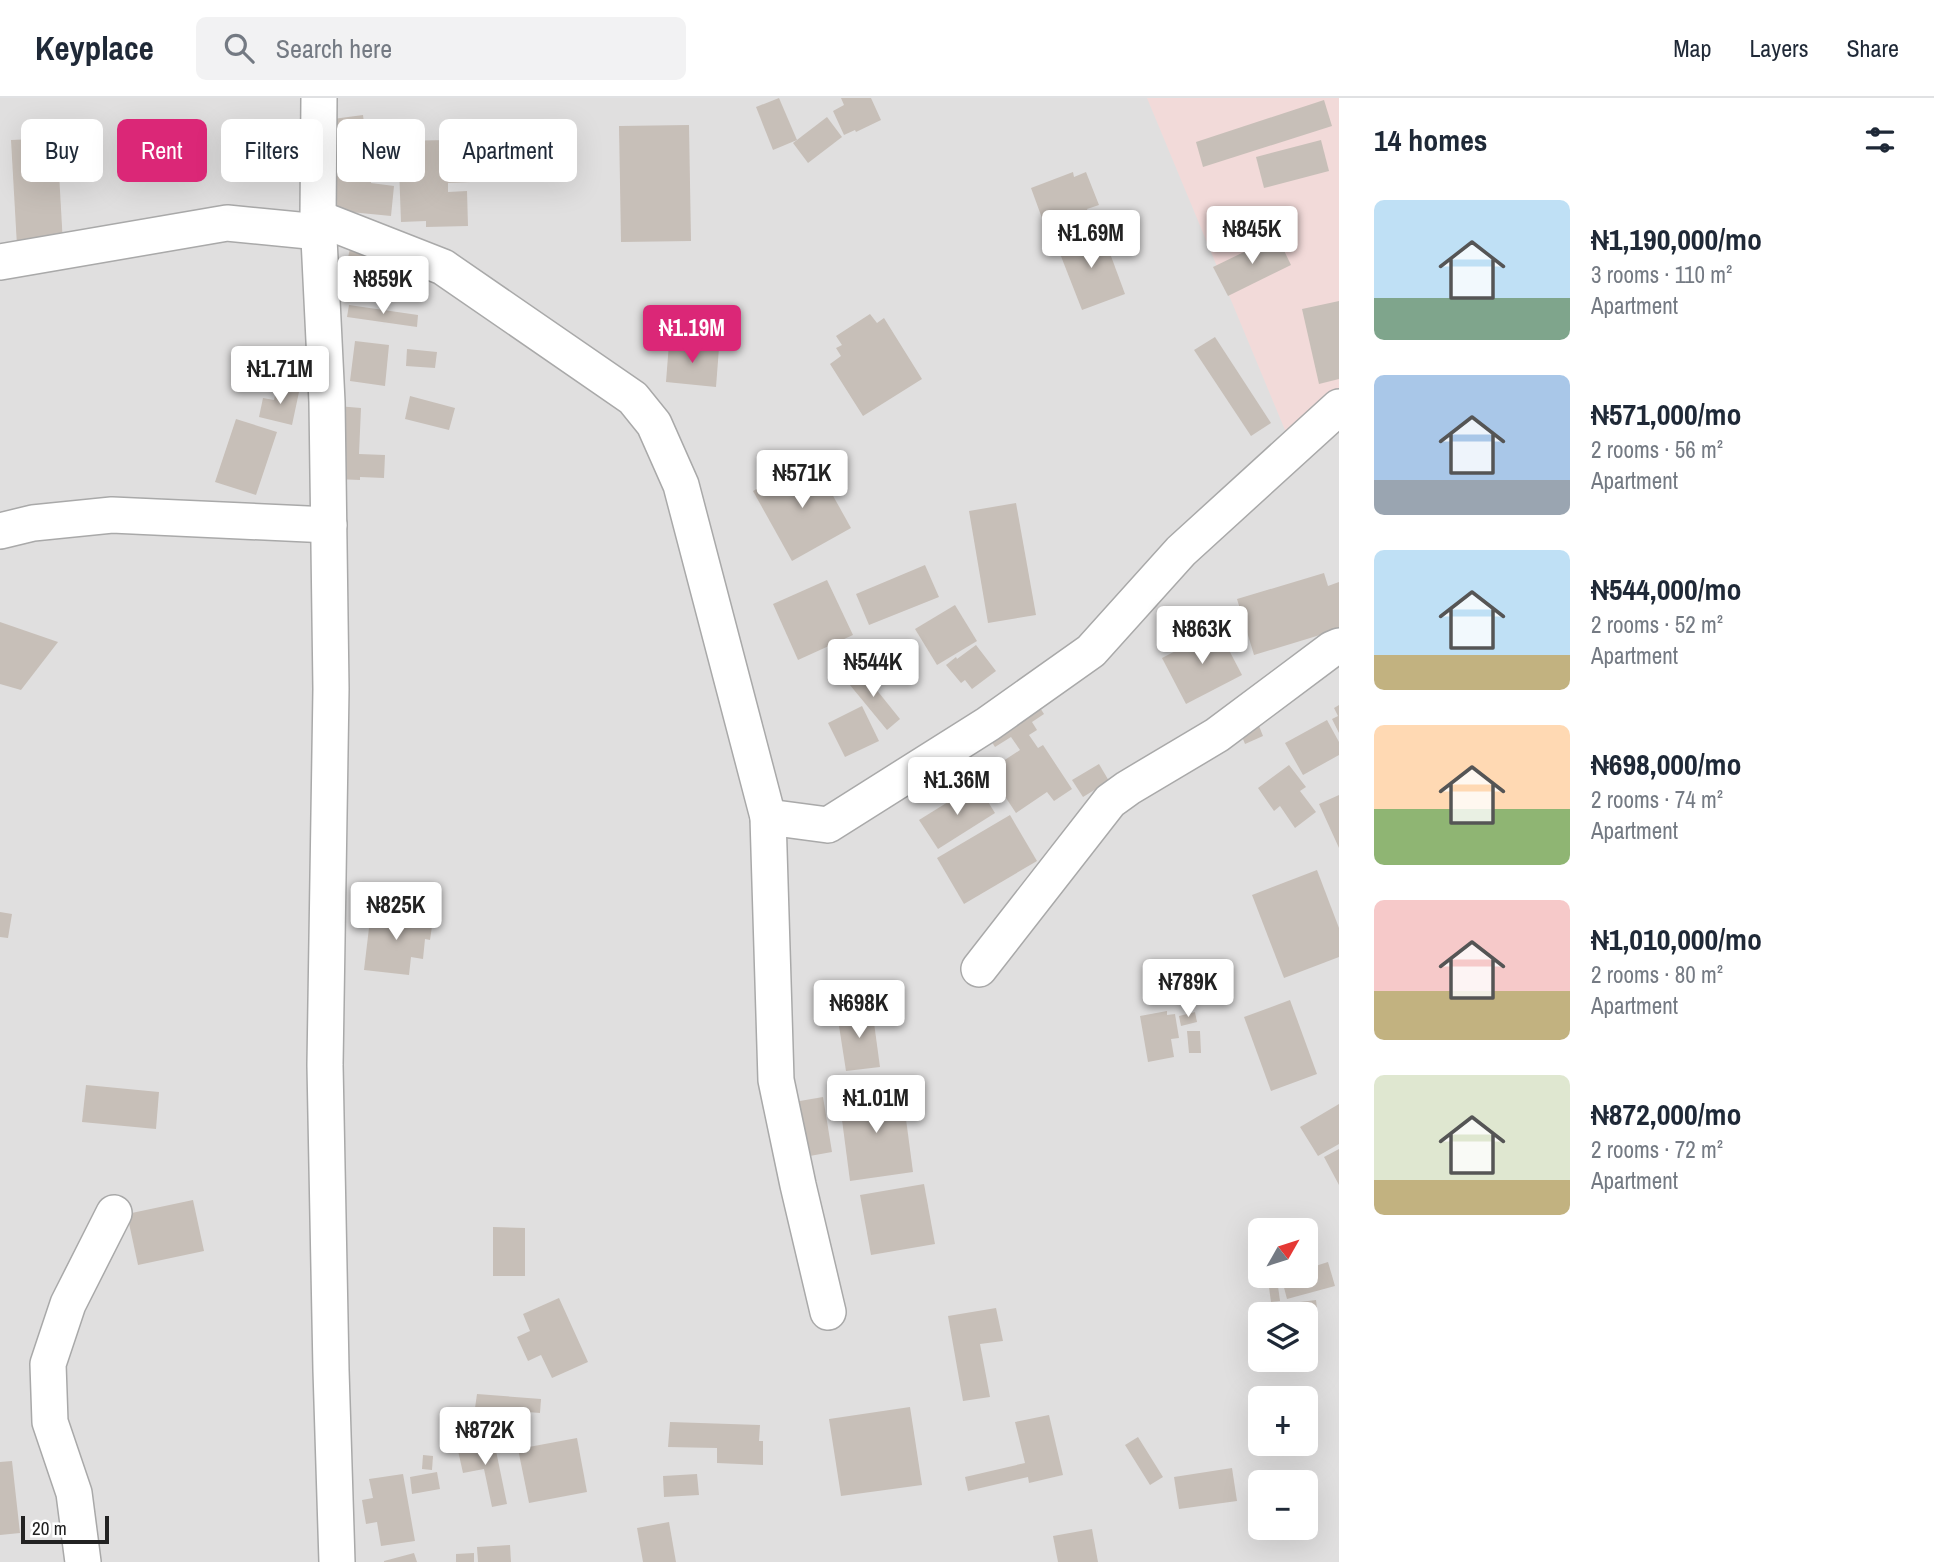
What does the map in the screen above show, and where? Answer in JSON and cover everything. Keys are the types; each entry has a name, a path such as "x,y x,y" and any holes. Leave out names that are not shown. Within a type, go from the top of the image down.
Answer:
{"street":[{"path":"319,98 318,225 327,402 331,689 324,1065 337,1562"},
{"path":"0,262 227,223 318,225 443,267 633,398 654,424 681,485 768,817 776,1080 828,1312"},
{"path":"768,817 828,825 988,724 1068,667 1090,651 1181,551 1339,407"},
{"path":"0,531 33,523 112,515 329,525"},
{"path":"979,969 1110,801 1217,734 1339,646"},
{"path":"83,1562 74,1493 50,1422 48,1364 68,1304 114,1213"}],"shaded area":[{"path":"0,98 1339,98 1339,1562 0,1562"},
{"path":"1147,98 1339,98 1339,412 1290,442"}],"building":[{"path":"779,98 797,140 773,150 756,107"},
{"path":"841,98 871,98 881,120 844,135 833,111 844,105"},
{"path":"1324,100 1332,126 1203,167 1196,142"},
{"path":"363,115 364,119 337,119 335,143 333,119"},
{"path":"827,117 842,137 808,163 793,143"},
{"path":"689,125 691,241 621,242 619,126"},
{"path":"11,140 21,140 21,182 59,182 63,244 17,246"},
{"path":"425,140 439,140 439,182 472,182 448,183 448,192 467,191 468,226 426,227 426,221 401,222 400,182 425,182"},
{"path":"1321,140 1329,171 1264,188 1256,157"},
{"path":"325,163 337,164 337,182 371,182 394,186 391,216 320,209"},
{"path":"1073,172 1074,177 1086,172 1099,205 1087,209 1093,224 1050,240 1031,188"},
{"path":"1101,229 1125,294 1082,310 1057,246"},
{"path":"1277,236 1291,265 1228,296 1213,267"},
{"path":"352,240 385,248 375,291 342,284"},
{"path":"1339,301 1339,379 1319,384 1302,309"},
{"path":"349,305 418,315 417,327 347,317"},
{"path":"870,314 877,323 884,318 922,379 863,416 830,364 841,356 836,348 842,345 836,336"},
{"path":"1215,337 1271,423 1251,436 1194,350"},
{"path":"355,341 389,345 385,386 350,381"},
{"path":"669,343 719,348 716,387 666,382"},
{"path":"407,349 437,352 435,368 406,366"},
{"path":"277,386 299,392 292,425 259,417 263,398 274,400"},
{"path":"410,396 455,408 449,430 405,419"},
{"path":"337,406 361,408 359,454 385,455 384,478 336,479"},
{"path":"236,419 277,432 256,495 215,482"},
{"path":"812,458 851,528 792,561 753,491"},
{"path":"1016,503 1036,615 988,623 969,511"},
{"path":"925,565 939,597 869,625 856,594"},
{"path":"1324,573 1328,586 1339,582 1339,638 1322,643 1320,635 1254,655 1237,599"},
{"path":"827,580 853,635 798,660 773,604"},
{"path":"955,605 977,641 937,665 915,629"},
{"path":"0,622 58,642 21,690 0,684"},
{"path":"1218,629 1242,675 1186,704 1162,658"},
{"path":"976,645 996,671 972,689 965,680 961,683 946,665"},
{"path":"859,668 900,719 887,730 845,679"},
{"path":"1037,703 1044,714 1032,722 1037,730 1029,735 1038,748 1043,745 1072,789 1054,801 1047,792 1016,813 988,771 1020,750 1011,737 995,747 988,736"},
{"path":"1339,705 1339,733 1332,719 1338,716 1334,708"},
{"path":"862,706 879,741 845,757 828,723"},
{"path":"1327,720 1339,742 1339,755 1303,775 1285,743"},
{"path":"1257,721 1263,736 1245,744 1239,729"},
{"path":"1099,764 1109,781 1083,797 1072,780"},
{"path":"1289,765 1306,787 1300,791 1316,812 1295,828 1280,806 1274,811 1258,788"},
{"path":"977,784 995,813 938,849 919,820"},
{"path":"1339,795 1339,848 1319,804"},
{"path":"1010,815 1037,861 964,904 937,858"},
{"path":"1317,870 1339,928 1339,957 1284,978 1252,895"},
{"path":"371,911 433,919 430,940 425,939 423,959 411,957 409,975 364,970"},
{"path":"0,912 12,914 8,938 0,937"},
{"path":"1290,1000 1317,1074 1271,1091 1244,1017"},
{"path":"872,1008 880,1067 846,1071 837,1013"},
{"path":"1167,1011 1167,1015 1175,1014 1179,1038 1171,1039 1174,1057 1148,1062 1140,1016"},
{"path":"1195,1012 1197,1022 1181,1026 1179,1016"},
{"path":"1187,1031 1200,1031 1201,1053 1189,1053"},
{"path":"86,1085 159,1092 156,1129 82,1122"},
{"path":"902,1089 913,1172 850,1181 839,1097"},
{"path":"823,1097 832,1152 804,1157 794,1102"},
{"path":"1339,1104 1339,1144 1318,1156 1300,1127"},
{"path":"1339,1149 1339,1185 1324,1157"},
{"path":"924,1184 935,1244 871,1255 860,1195"},
{"path":"193,1200 204,1251 138,1265 127,1214"},
{"path":"493,1227 525,1228 525,1276 493,1276"},
{"path":"1328,1262 1335,1286 1287,1299 1284,1288 1318,1288 1318,1265"},
{"path":"1269,1288 1278,1288 1280,1301 1271,1302"},
{"path":"559,1298 588,1362 552,1378 541,1355 528,1361 517,1337 530,1331 523,1314"},
{"path":"996,1308 1003,1341 980,1344 990,1397 963,1401 948,1316"},
{"path":"477,1394 541,1399 540,1413 475,1408"},
{"path":"910,1407 922,1485 841,1496 829,1419"},
{"path":"1049,1415 1063,1475 1029,1483 1028,1477 968,1491 965,1477 1025,1463 1015,1422"},
{"path":"670,1422 760,1425 759,1441 763,1441 763,1465 717,1463 717,1448 668,1447"},
{"path":"1138,1437 1163,1477 1150,1485 1125,1445"},
{"path":"577,1438 587,1492 529,1503 518,1449"},
{"path":"492,1439 507,1504 492,1507 484,1469 463,1473 457,1446"},
{"path":"423,1455 433,1456 432,1470 422,1469"},
{"path":"12,1461 20,1533 0,1535 0,1462"},
{"path":"1232,1468 1237,1501 1179,1509 1174,1477"},
{"path":"437,1472 440,1489 412,1494 410,1477"},
{"path":"403,1474 415,1541 381,1546 377,1522 366,1524 362,1500 373,1498 369,1479"},
{"path":"697,1474 699,1495 664,1497 663,1476"},
{"path":"669,1522 676,1562 643,1562 637,1528"},
{"path":"1092,1529 1098,1562 1058,1562 1053,1536"},
{"path":"510,1545 511,1562 478,1562 477,1547"},
{"path":"414,1553 417,1562 384,1562 384,1561"},
{"path":"474,1553 474,1562 456,1562 456,1554"}]}
